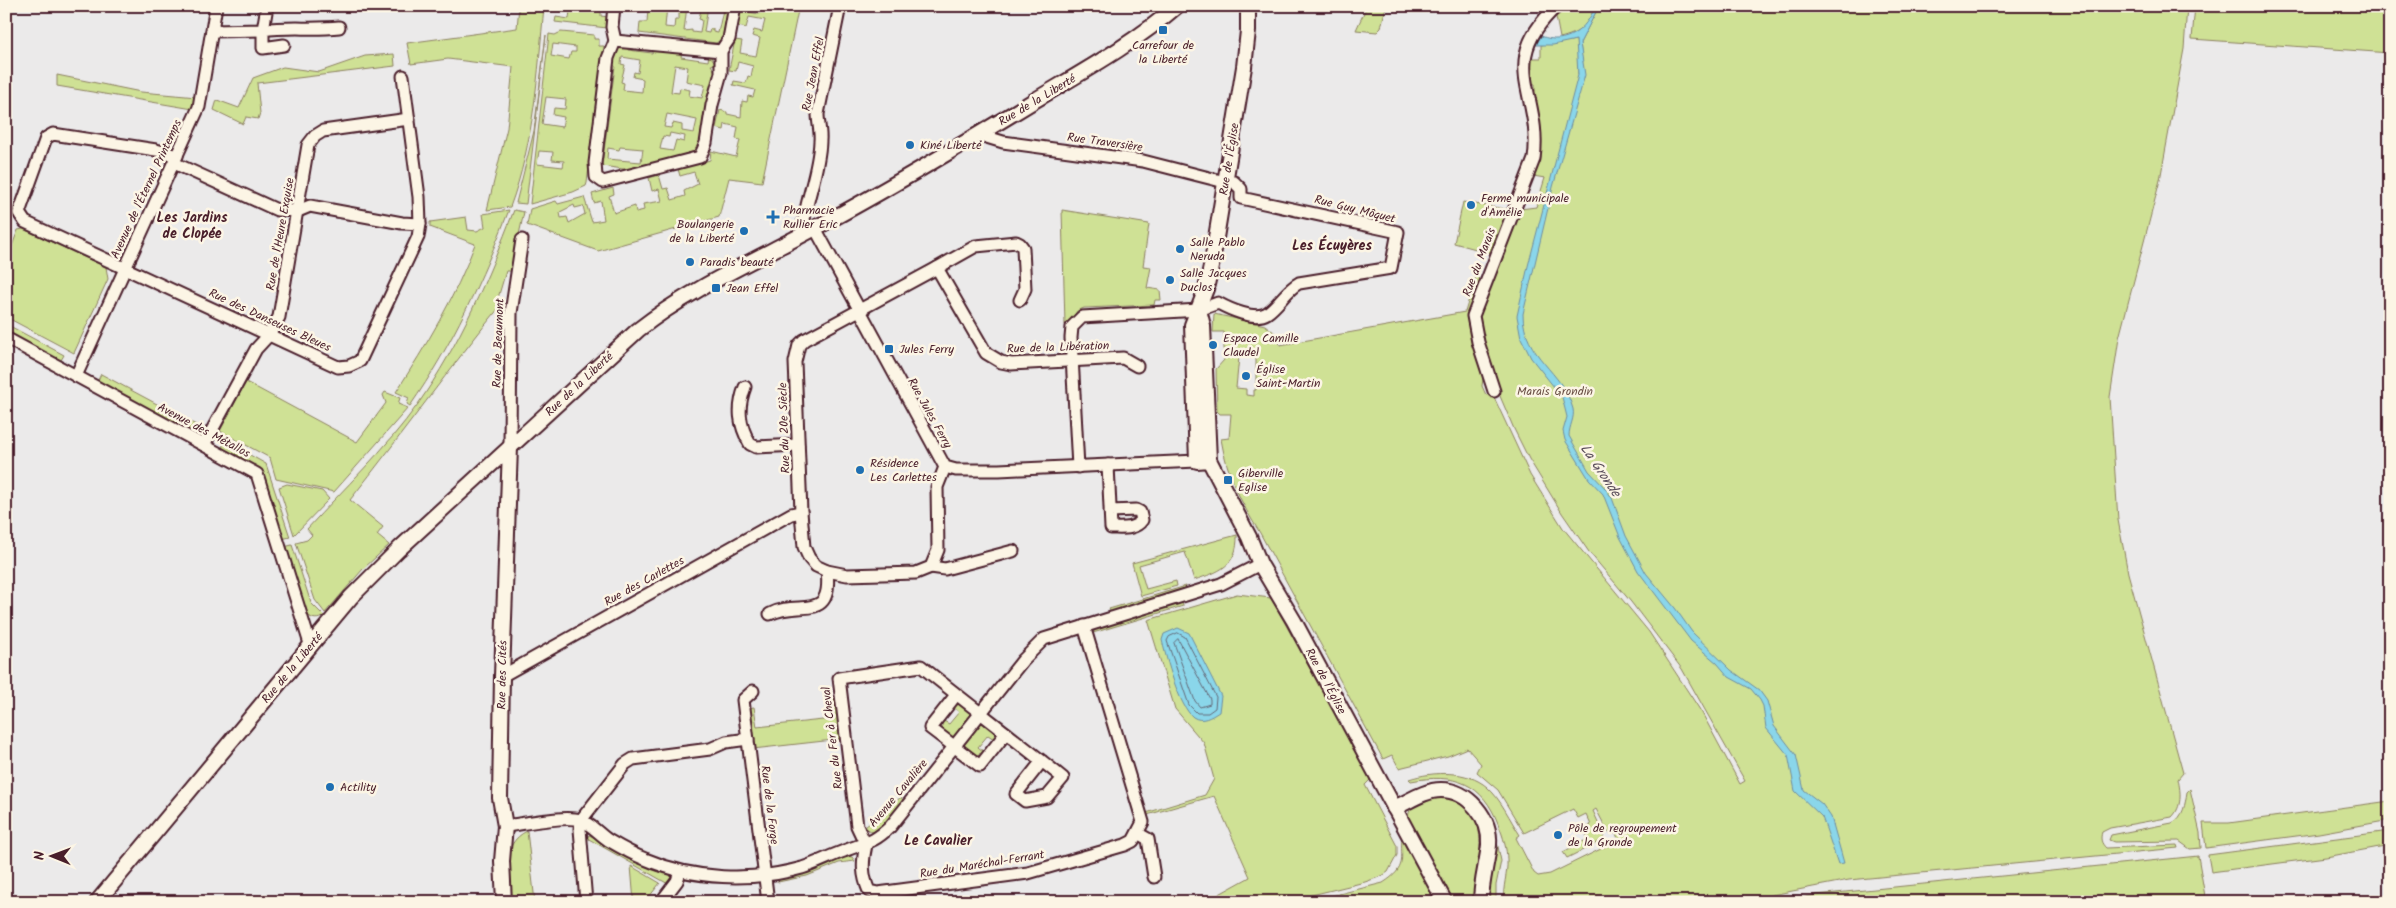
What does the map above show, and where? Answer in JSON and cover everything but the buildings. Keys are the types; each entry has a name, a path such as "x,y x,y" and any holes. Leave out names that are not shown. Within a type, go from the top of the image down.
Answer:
{"street":[{"name":"Avenue de l'Éternel Printemps","path":"76,376 199,108 216,6"},
{"path":"267,6 263,30 263,48 284,45"},
{"path":"614,6 612,27 615,41 608,58 595,163 596,177 604,182 700,156 706,143 712,105 720,80 721,51 729,39 735,6"},
{"name":"Rue Jean Effel","path":"802,235 803,220 821,140 817,126 818,114 840,6"},
{"name":"Rue de l'Église","path":"1248,6 1248,31 1244,67 1226,181 1212,262 1199,310 1203,326 1203,460 1249,537 1260,564 1294,621 1445,902"},
{"name":"Rue du Marais","path":"1494,390 1478,342 1473,316 1534,159 1536,145 1526,77 1526,46 1540,22 1557,6"},
{"name":"Rue de la Liberté","path":"97,902 351,597 399,548 611,354 656,316 980,135 1125,47 1168,9"},
{"path":"212,31 263,30 283,27 318,29 339,27"},
{"path":"615,41 721,51"},
{"path":"176,159 277,210 298,211 310,206 402,223 420,224 419,197 403,76"},
{"name":"Rue de l'Heure Exquise","path":"204,445 256,349 269,335 279,317 308,145 315,136 323,131 409,119"},
{"name":"Rue des Danseuses Bleues","path":"176,159 156,150 53,134 46,138 20,212 25,222 126,267 338,367 349,366 360,361 418,237 420,224"},
{"name":"Rue Traversière","path":"980,135 1003,142 1143,161 1226,181"},
{"name":"Rue Guy Môquet","path":"1199,310 1218,303 1244,313 1261,315 1267,313 1291,287 1299,283 1391,268 1398,232 1241,198 1241,189 1234,182 1226,181"},
{"name":"Rue Jules Ferry","path":"815,228 946,467 965,470 1078,467 1203,460"},
{"name":"Rue de Beaumont","path":"510,447 511,313 522,240"},
{"path":"860,308 976,246 1016,242 1023,248 1026,289 1020,300"},
{"name":"Rue de la Libération","path":"937,268 986,352 994,359 1011,364 1123,358 1137,366"},
{"name":"Rue du 20e Siècle","path":"860,308 804,340 799,345 795,362 801,512 804,547 809,558 816,566 827,571 847,575 916,573 931,567 945,569 1013,551"},
{"path":"1078,467 1072,327 1082,317 1199,310"},
{"name":"Avenue des Métallos","path":"6,338 257,474 311,647"},
{"path":"745,388 740,407 740,421 750,444 756,447 798,445"},
{"name":"Rue des Cités","path":"504,902 502,861 505,826 500,798 510,447"},
{"path":"1108,465 1110,511"},
{"path":"931,567 938,550 937,487 946,467"},
{"name":"Rue des Carlettes","path":"502,676 791,514 801,512"},
{"name":"Avenue Cavalière","path":"581,820 608,840 629,852 680,872 714,876 765,875 800,868 846,850 866,845 878,839 890,827 1026,656 1044,639 1220,584 1260,564"},
{"path":"770,614 778,610 811,608 818,605 823,601 828,586 827,571"},
{"path":"1084,626 1143,815 1139,834 1148,839 1154,877"},
{"name":"Rue du Fer à Cheval","path":"866,845 857,826 839,678 921,666 956,695"},
{"name":"Rue de la Forge","path":"753,691 743,700 768,902"},
{"path":"1006,733 980,766 930,728 956,695 981,713 1042,761"},
{"path":"586,902 580,829 581,820 625,764 633,759 710,749 726,742 748,739"},
{"path":"1394,808 1428,792 1441,790 1464,797 1473,804 1485,822 1489,843 1481,887 1481,902"},
{"path":"505,826 567,818 581,820"},
{"name":"Rue du Maréchal-Ferrant","path":"866,845 862,862 865,882 869,891 878,894 1051,868 1125,845 1133,841 1139,834"},
{"path":"661,902 677,881 680,872"}],"green space":[{"path":"519,6 544,6 534,108 525,158 510,207 487,210 507,128 513,67 448,59 411,64 407,43 517,28"},
{"path":"577,6 601,6 601,16 608,17 607,28 555,22 556,17 569,19 570,10 577,11"},
{"path":"622,6 667,6 665,27 674,28 675,19 679,19 679,6 687,6 684,31 692,30 692,32 700,33 702,20 699,19 701,9 697,8 697,6 708,6 704,32 709,33 710,29 713,29 713,32 718,33 723,10 719,9 719,6 729,6 722,39 716,43 639,33 640,22 647,22 648,9"},
{"path":"742,6 750,6 749,12 759,14 761,6 799,6 762,182 729,178 719,217 598,251 527,225 530,209 556,201 558,204 584,197 592,222 604,220 601,201 594,203 592,194 613,188 614,194 609,196 614,213 635,206 636,212 644,210 643,204 662,201 659,189 652,191 649,178 659,175 663,189 668,188 672,200 685,196 684,191 698,184 694,172 680,176 678,169 710,160 711,151 736,157 740,140 736,139 738,127 725,124 724,130 716,128 720,110 727,112 727,114 741,117 742,101 747,102 748,96 753,97 755,90 733,85 734,81 746,83 748,76 751,77 753,66 738,62 736,71 729,70 735,40 742,41 740,53 756,56 760,38 752,36 754,30 762,32 765,20 749,17 746,28 738,26","holes":["574,205 575,208 583,206 585,214 569,223 567,217 561,218 560,212"]},
{"path":"1367,6 1386,6 1381,28 1377,32 1356,30"},
{"path":"1570,6 1595,6 1582,28 1573,34 1560,38 1556,17"},
{"name":"Marais Grondin","path":"1599,6 2187,6 2184,49 2160,180 2119,338 2110,397 2118,520 2128,573 2183,773 2178,779 2180,795 2178,809 2172,817 2110,828 2102,832 2101,837 2102,843 2106,848 2177,845 2178,848 1849,880 1736,902 1504,902 1507,865 1506,847 1499,826 1485,799 1475,790 1454,780 1441,778 1411,781 1409,779 1429,774 1460,775 1479,781 1487,787 1501,804 1520,835 1516,838 1534,873 1538,876 1550,874 1619,840 1616,834 1608,832 1596,809 1593,811 1604,835 1603,840 1567,858 1563,852 1588,839 1584,829 1591,825 1586,814 1578,818 1573,809 1524,833 1498,790 1477,772 1481,764 1467,748 1448,756 1399,768 1392,755 1383,759 1247,511 1231,477 1221,439 1229,438 1231,414 1220,414 1217,411 1216,369 1224,360 1224,332 1213,332 1214,314 1265,325 1275,333 1280,345 1465,312 1476,276 1480,280 1473,307 1484,370 1482,386 1486,395 1492,393 1530,475 1563,528 1649,632 1702,713 1740,784 1745,781 1682,669 1631,602 1589,552 1562,513 1529,459 1497,389 1476,321 1520,209 1536,207 1545,178 1533,176 1541,158 1541,147 1531,91 1535,91 1535,84 1531,83 1531,58 1541,58 1541,45 1576,40 1578,75 1583,70 1580,43","holes":["1237,351 1256,352 1256,390 1254,390 1254,396 1246,395 1246,389 1236,388 1239,357 1236,357"]},
{"path":"2195,6 2390,6 2390,53 2192,39"},
{"path":"561,32 594,35 594,39 599,39 599,46 604,46 587,183 586,186 573,192 530,204 549,34 555,35","holes":["553,44 576,47 576,52 571,52 569,59 551,56","546,97 566,99 565,109 554,108 553,115 564,117 562,127 542,124","539,151 553,152 552,160 564,161 563,167 537,164"]},
{"path":"546,35 526,204 516,203 534,131"},
{"path":"618,45 628,46 628,50 652,53 653,50 672,52 682,50 681,57 708,61 709,54 716,64 711,65 715,71 699,150 630,170 602,166 615,66 612,60","holes":["622,57 640,60 638,73 634,72 633,77 643,79 642,92 623,90 624,83 621,82 625,65 621,64","675,65 688,67 686,81 705,85 702,98 689,96 690,90 680,88 679,93 671,92","667,114 697,120 694,133 682,131 682,125 673,123 671,128 664,127","670,133 685,136 684,142 676,140 673,151 660,149 663,136 669,137","620,147 643,149 641,162 607,159 608,148 619,150"]},
{"path":"394,54 395,66 257,83 260,113 258,119 246,117 243,124 214,110 217,100 239,108 253,78 283,67 319,72 365,56"},
{"path":"57,75 141,92 197,97 193,109 57,86"},
{"path":"1463,202 1511,210 1494,254 1454,243"},
{"path":"509,210 466,311 440,359 410,406 407,404 409,398 396,392 440,320 459,283 475,244 430,227 430,222 466,217 468,230 477,231 485,227 483,214"},
{"path":"514,210 524,212 511,271 506,271 498,298 503,303 350,500 383,527 377,535 389,545 363,569 325,613 315,600 296,543 307,540 312,535 307,529 392,437 418,404 447,358 472,310"},
{"path":"1062,210 1149,224 1143,266 1151,267 1147,288 1160,290 1161,300 1155,300 1154,305 1084,308 1077,311 1069,325 1065,325"},
{"path":"23,229 106,267 108,279 74,353 6,317 6,262 18,230"},
{"path":"6,324 64,355 60,362 6,332"},
{"path":"101,374 196,425 192,432 97,382"},
{"path":"246,382 357,442 386,403 383,395 385,392 400,398 398,404 408,408 334,492 276,479 270,458 220,431"},
{"path":"225,441 266,464 290,537 282,539 257,469 222,448"},
{"path":"287,484 322,491 329,499 294,535 279,487"},
{"path":"1237,535 1234,554 1230,561 1219,570 1194,580 1185,552 1139,565 1146,589 1176,581 1177,586 1141,596 1132,563"},
{"path":"292,545 311,603 324,616 320,618 315,619 309,616 303,608 284,547"},
{"path":"1186,586 1185,590 1111,613 1109,609"},
{"path":"1237,594 1271,598 1371,779 1365,785 1397,846 1397,855 1388,872 1382,876 1283,902 1205,902 1250,877 1214,796 1147,815 1146,813 1205,795 1214,779 1204,743 1175,709 1148,620"},
{"path":"1182,601 1183,606 1093,633 1096,628"},
{"path":"837,697 842,739 753,749 748,708 754,707 757,727 832,719 830,698"},
{"path":"961,703 971,712 972,719 954,738 942,730 942,720 949,724 959,712 953,707"},
{"path":"985,722 995,731 996,737 994,739 988,735 978,747 984,752 974,756 966,749 964,743 978,724"},
{"path":"2190,789 2200,833 2201,848 2190,849 2179,841 2114,842 2109,840 2111,835 2172,823 2181,814 2185,806 2187,792"},
{"path":"901,797 904,802 881,831 872,832 865,827"},
{"path":"1436,797 1456,800 1469,808 1476,820 1480,835 1480,852 1475,902 1452,902 1408,818 1409,812 1414,805"},
{"path":"2390,801 2390,820 2319,833 2206,848 2203,823 2229,823"},
{"path":"527,831 535,902 509,902 507,862 509,852 518,837"},
{"path":"2390,831 2390,845 2326,857 2211,872 2208,855"},
{"path":"589,835 668,872 672,878 670,885 587,838"},
{"path":"1402,837 1436,902 1307,902 1383,883 1396,872 1401,863"},
{"path":"1496,837 1501,861 1496,885 1496,902 1487,902 1493,838"},
{"path":"846,856 852,857 855,861 839,863 807,876 778,882 777,877"},
{"path":"2198,856 2206,902 1783,902 1816,895"},
{"path":"631,866 660,883 645,902 634,902"}],"water":[{"path":"1595,6 1599,6 1580,43 1585,75 1553,187 1523,314 1525,329 1529,342 1536,353 1561,384 1568,396 1573,409 1569,436 1589,471 1612,498 1626,536 1646,573 1692,632 1731,670 1759,690 1767,701 1774,726 1796,755 1804,790 1822,804 1831,817 1844,863 1838,864 1822,817 1795,791 1788,755 1766,728 1763,706 1760,700 1751,689 1729,677 1717,663 1691,641 1638,571 1620,537 1603,494 1589,479 1565,440 1563,431 1567,417 1562,397 1531,358 1521,338 1517,316 1528,266 1578,75 1576,40 1553,45 1536,45 1541,36 1558,39 1574,34 1587,22"},
{"path":"1178,628 1189,633 1221,696 1219,712 1206,719 1196,719 1188,711 1178,693 1170,669 1162,640 1164,634"}],"place":[{"name":"Carrefour de la Liberté","path":"1163,30"},
{"name":"Kiné Liberté","path":"910,145"},
{"name":"Ferme municipale d'Amélie","path":"1471,205"},
{"name":"Pharmacie Rullier Eric","path":"773,217"},
{"name":"Boulangerie de la Liberté","path":"744,231"},
{"name":"Salle Pablo Neruda","path":"1180,249"},
{"name":"Paradis beauté","path":"690,262"},
{"name":"Salle Jacques Duclos","path":"1170,280"},
{"name":"Jean Effel","path":"716,288"},
{"name":"Espace Camille Claudel","path":"1213,345"},
{"name":"Jules Ferry","path":"889,349"},
{"name":"Église Saint-Martin","path":"1246,376"},
{"name":"Résidence Les Carlettes","path":"860,470"},
{"name":"Giberville Eglise","path":"1228,480"},
{"name":"Actility","path":"330,787"},
{"name":"Pôle de regroupement de la Gronde","path":"1558,835"}],"district":[{"name":"Les Jardins de Clopée","path":"192,226"},
{"name":"Les Écuyères","path":"1332,245"},
{"name":"Le Cavalier","path":"938,840"}],"water label":[{"name":"La Gronde","path":"1601,470"}]}
